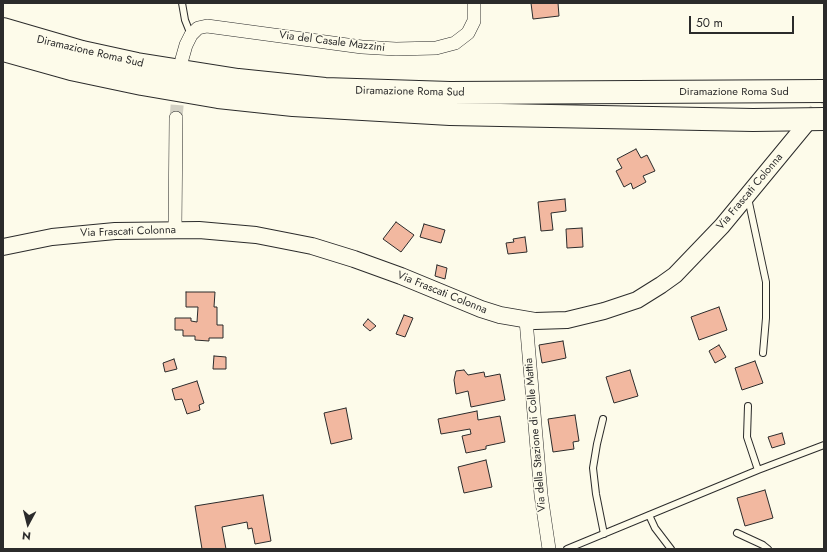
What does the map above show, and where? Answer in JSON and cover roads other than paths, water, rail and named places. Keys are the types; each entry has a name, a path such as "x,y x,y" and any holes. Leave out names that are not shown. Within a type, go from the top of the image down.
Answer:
{"highway":[{"name":"Diramazione Roma Sud","path":"3,29 77,51 144,65 238,80 325,89 450,93 824,92"},
{"name":"Diramazione Roma Sud","path":"3,50 71,69 142,84 218,96 293,105 450,114 816,121"}],"street":[{"name":"Via del Casale Mazzini","path":"191,35 198,28 206,26 362,47 429,49 455,43 468,33 474,21 474,3"},
{"path":"182,59 191,35"},
{"path":"175,230 176,118"},
{"name":"Via Frascati Colonna","path":"3,247 52,237 89,233 207,230 249,234 312,246 369,264 480,309 500,315 526,320 559,321 579,318 626,304 646,295 665,283 686,266 714,236 747,196 816,121"},
{"name":"Via della Stazione di Colle Mattia","path":"526,320 540,494 549,549"}],"lane":[{"path":"182,3 185,20 191,35"},
{"path":"747,196 766,282 766,318 763,353"},
{"path":"748,406 747,437 758,470"},
{"path":"603,419 593,468 596,494 604,534"},
{"path":"567,549 824,444"},
{"path":"649,515 655,528 671,549"},
{"path":"737,533 760,543 768,549"}],"tunnel":[{"path":"176,118 179,84"},
{"path":"807,123 824,101"}]}
